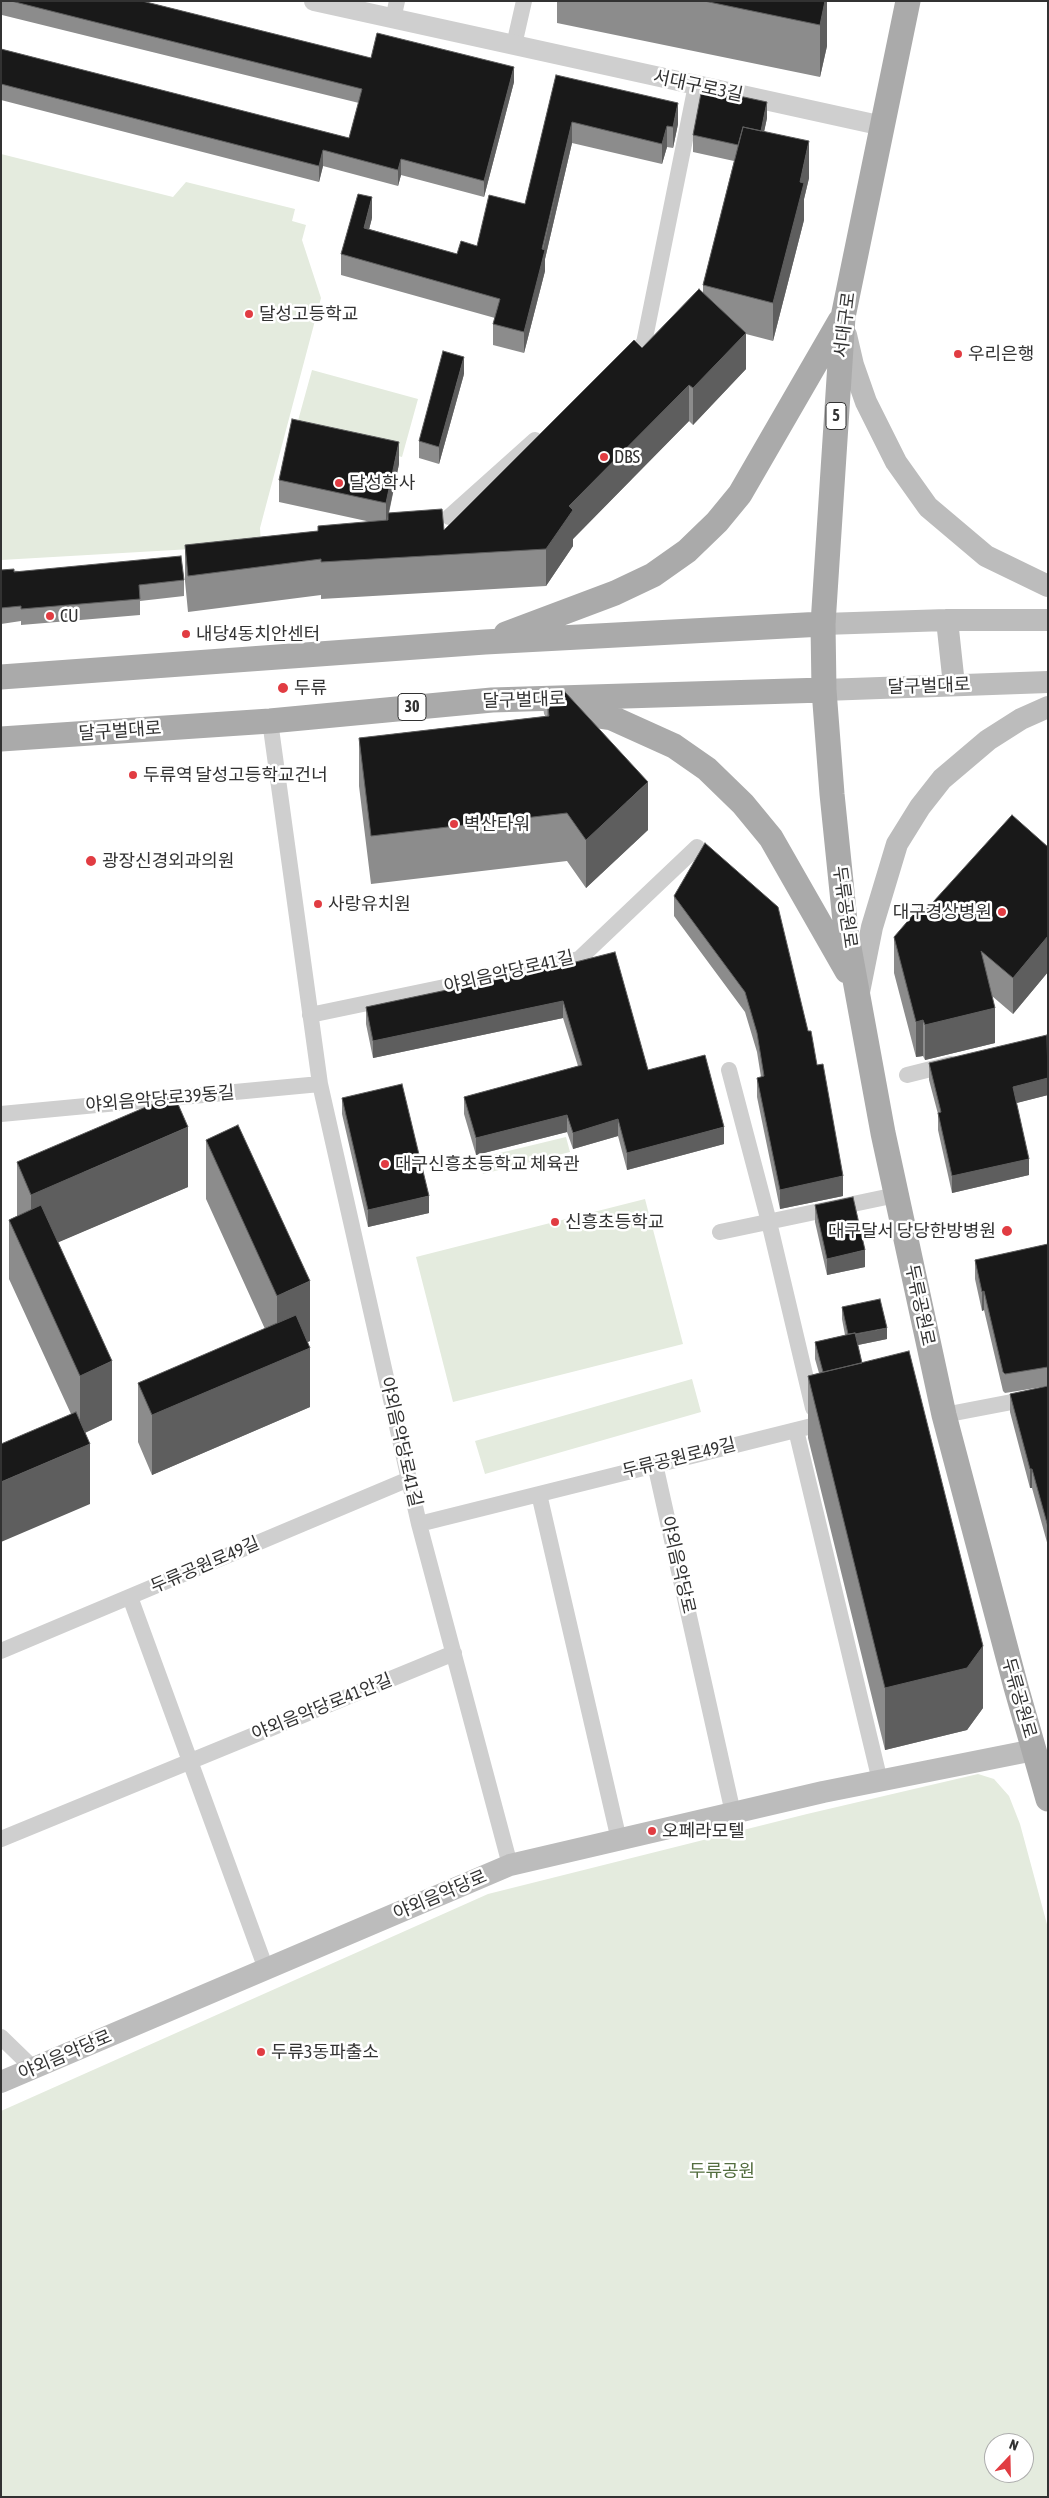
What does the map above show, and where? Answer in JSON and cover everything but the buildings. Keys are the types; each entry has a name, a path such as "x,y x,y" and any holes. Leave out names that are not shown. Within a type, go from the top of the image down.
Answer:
{"main road":[{"name":"서대구로","path":"824,654 823,624 843,317 908,1"},
{"path":"843,317 853,365 866,402 896,462 928,507 986,556 1048,586"},
{"path":"485,642 615,593 653,575 687,551 717,522 740,494 843,317"},
{"path":"947,620 954,685"},
{"path":"1,677 485,642 823,624 947,620 1048,620"},
{"name":"두류공원로","path":"824,654 824,690 832,794 846,931 935,1403 1041,1749 1048,1799"},
{"name":"달구벌대로","path":"1,739 270,720 492,700 1048,682"},
{"path":"492,700 612,718 674,746 707,769 743,804 772,838 859,993"},
{"path":"859,993 872,927 896,844 920,807 942,779 988,740 1021,719 1048,707"},
{"name":"야외음악당로","path":"1,2082 510,1865 733,1813 1041,1749"}],"street":[{"name":"서대구로3길","path":"314,1 395,10 514,45 883,126"},
{"path":"514,45 524,1"},
{"path":"616,369 644,343 696,85"},
{"path":"449,517 550,427"},
{"name":"야외음악당로41길","path":"270,720 320,1084 409,1479 510,1865"},
{"name":"야외음악당로41길","path":"310,1015 579,959 697,847"},
{"path":"907,1075 964,1062"},
{"path":"729,1070 769,1222 817,1425"},
{"name":"야외음악당로39동길","path":"1,1114 320,1084"},
{"path":"720,1232 896,1195"},
{"path":"935,1403 1048,1395"},
{"name":"두류공원로49길","path":"420,1524 845,1418"},
{"path":"796,1430 880,1781"},
{"name":"야외음악당로","path":"655,1464 733,1813"},
{"name":"두류공원로49길","path":"1,1652 409,1479"},
{"path":"539,1494 619,1840"},
{"path":"130,1597 266,1969"},
{"name":"야외음악당로41안길","path":"1,1839 454,1654"},
{"path":"1,2036 34,2069"}],"green space":[{"path":"1,154 173,197 186,182 295,209 292,221 306,225 302,240 321,298 260,528 261,545 1,560"},
{"path":"312,370 418,399 402,457 296,428"},
{"path":"566,1137 570,1152 483,1174 479,1158"},
{"path":"645,1199 683,1344 453,1402 416,1257"},
{"path":"692,1379 701,1412 485,1474 475,1441"},
{"name":"두류공원","path":"978,1774 994,1779 1009,1796 1020,1824 1048,1928 1048,2497 1,2497 1,2111 488,1894 807,1814"}],"place":[{"name":"달성고등학교","path":"249,314"},
{"name":"우리은행","path":"958,354"},
{"name":"DBS","path":"604,457"},
{"name":"달성학사","path":"339,483"},
{"name":"CU","path":"50,616"},
{"name":"내당4동치안센터","path":"186,634"},
{"name":"두류","path":"283,688"},
{"name":"두류역 달성고등학교건너","path":"133,775"},
{"name":"벽산타워","path":"454,824"},
{"name":"광장신경외과의원","path":"91,861"},
{"name":"사랑유치원","path":"318,904"},
{"name":"대구경상병원","path":"1002,912"},
{"name":"대구신흥초등학교 체육관","path":"385,1164"},
{"name":"신흥초등학교","path":"555,1222"},
{"name":"대구달서 당당한방병원","path":"1007,1231"},
{"name":"오페라모텔","path":"652,1831"},
{"name":"두류3동파출소","path":"261,2052"}]}
